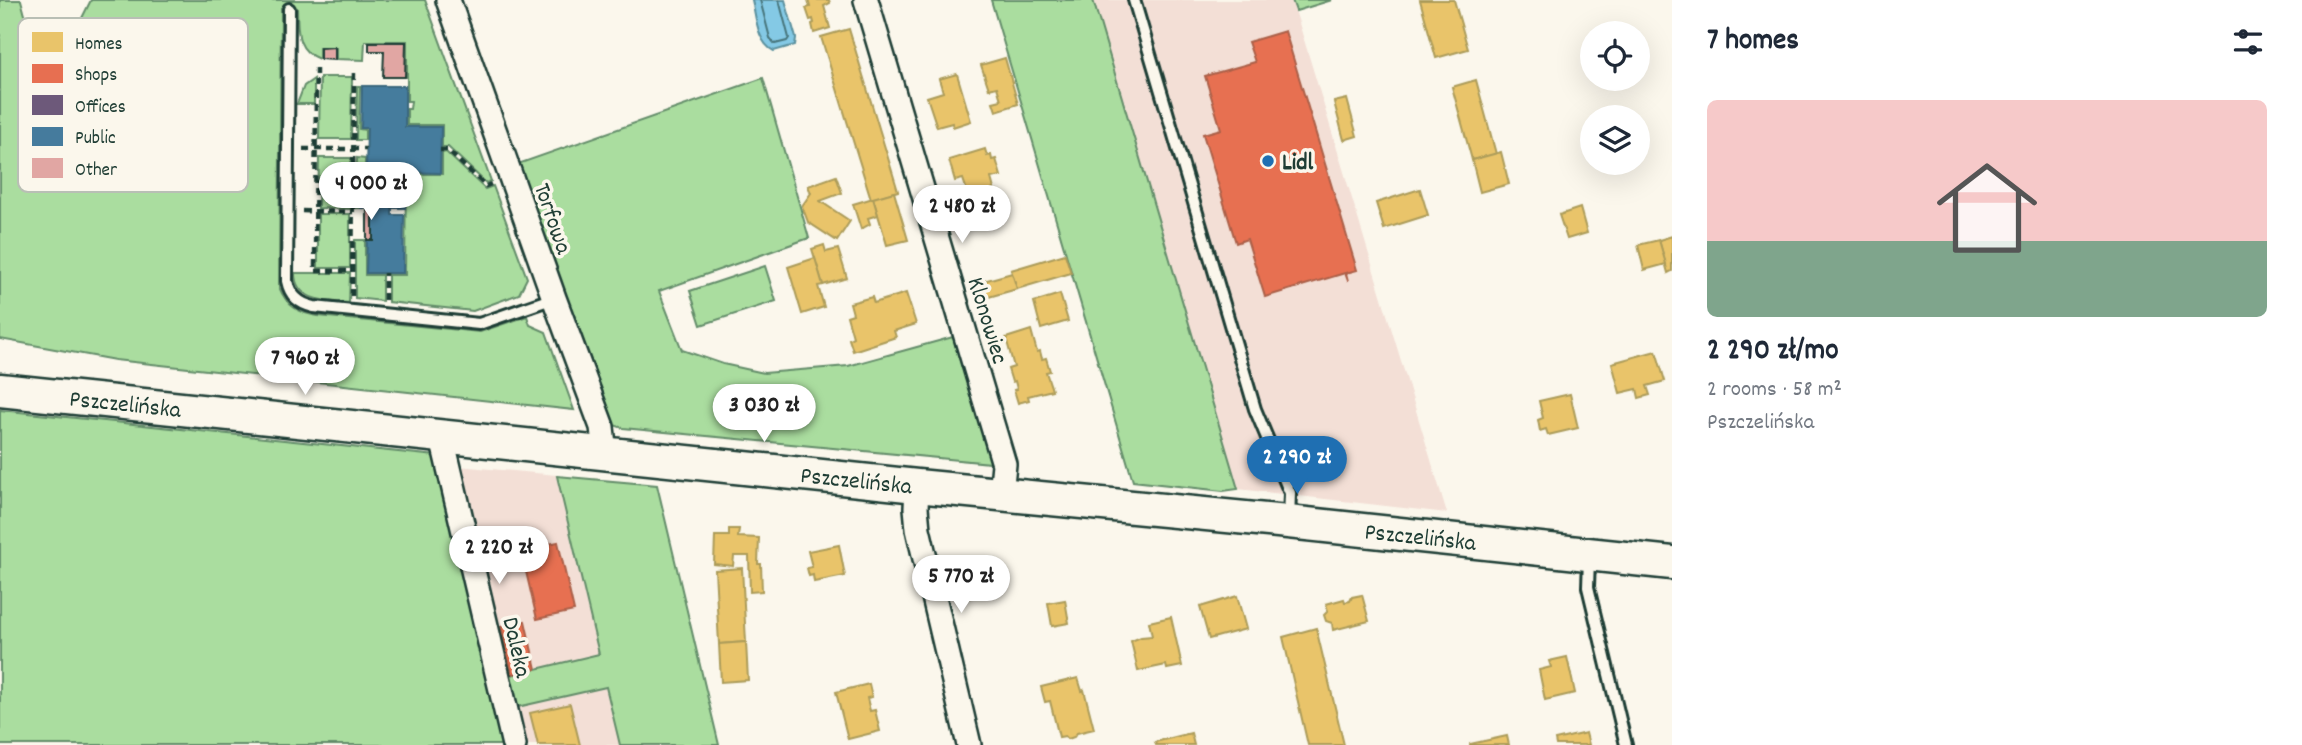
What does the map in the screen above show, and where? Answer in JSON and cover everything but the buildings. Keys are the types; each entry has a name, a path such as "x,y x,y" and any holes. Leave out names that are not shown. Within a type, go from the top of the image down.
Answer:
{"main road":[{"name":"Pszczelińska","path":"0,390 1672,564"}],"street":[{"name":"Torfowa","path":"448,0 602,426 605,454"},
{"name":"Klonowiec","path":"866,0 1002,456 1002,495"},
{"name":"Daleka","path":"442,438 514,745"},
{"path":"917,486 918,529 969,745"}],"lane":[{"path":"1133,0 1255,409 1290,493 1288,522"},
{"path":"289,9 287,281 293,295 306,305 479,324 554,298"},
{"path":"1589,555 1588,587 1626,745"}],"path":[{"path":"316,68 315,271 352,271"},
{"path":"352,301 355,68"},
{"path":"288,149 366,149"},
{"path":"440,150 447,150 486,186 511,176"},
{"path":"287,211 354,212"},
{"path":"374,303 384,304 385,273"}],"shaded area":[{"path":"1093,0 1292,0 1447,513 1238,489"},
{"path":"458,466 557,475 599,655 507,676"},
{"path":"606,687 620,745 522,745 513,708"}],"green space":[{"path":"0,0 21,0 26,18 18,18 18,192 248,192 248,18 82,18 91,0 425,0 491,181 486,183 448,147 442,147 442,125 407,125 407,109 410,109 411,101 407,101 407,41 365,41 364,60 336,59 336,47 319,47 319,59 302,45 297,8 281,8 279,287 294,308 318,316 480,332 527,316 530,325 546,332 574,410 115,360 0,339"},
{"path":"991,0 1093,0 1238,489 1223,491 1133,481"},
{"path":"1292,0 1332,0 1296,11"},
{"path":"320,77 352,77 351,139 319,139"},
{"path":"763,78 809,238 659,291 682,350 723,364 764,373 848,366 953,337 991,463 614,425 576,321 571,322 515,165"},
{"path":"314,79 314,104 297,104 304,86"},
{"path":"357,86 360,86 359,129 365,130 365,140 356,140"},
{"path":"446,152 485,189 493,186 527,278 519,294 473,311 388,302 388,275 405,275 406,174 442,174 442,153"},
{"path":"319,158 351,158 351,209 318,208"},
{"path":"357,158 365,159 365,168 359,169 359,208 356,208"},
{"path":"318,214 350,214 350,268 318,268"},
{"path":"355,240 365,240 365,275 382,275 382,301 355,298"},
{"path":"765,266 776,301 701,325 690,291"},
{"path":"295,273 350,273 349,303 307,295 296,283"},
{"path":"0,410 436,456 503,745 0,745"},
{"path":"557,476 657,485 719,745 620,745 606,687 513,708 507,676 599,654"}],"water":[{"path":"752,0 785,0 796,38 795,45 774,51 768,47 758,28"}],"place":[{"name":"Lidl","path":"1268,161"}]}
